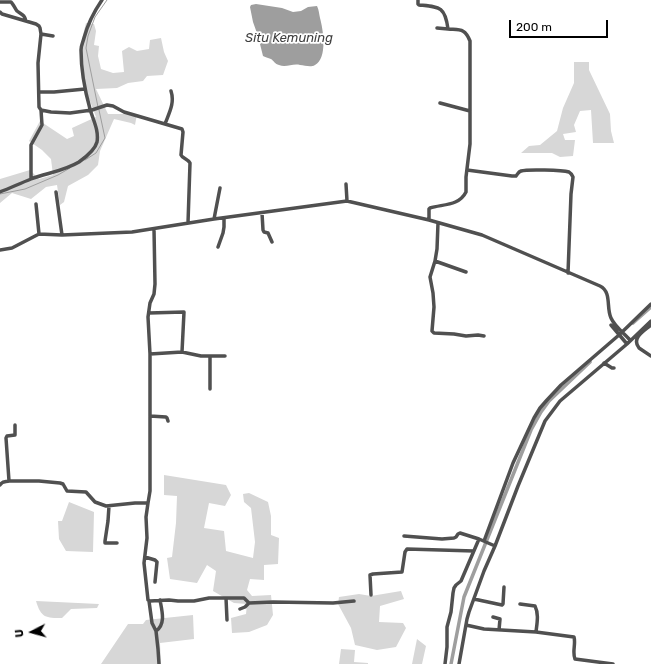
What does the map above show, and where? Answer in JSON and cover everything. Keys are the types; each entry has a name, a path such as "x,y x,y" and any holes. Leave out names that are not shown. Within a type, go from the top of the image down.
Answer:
{"street":[{"path":"0,192 31,179 64,169 80,161 92,152 95,147 97,136 95,121 85,89 81,48 89,22 102,0"},
{"path":"418,0 419,5 441,9 446,17 448,29"},
{"path":"0,1 11,2 17,11 25,16 26,21"},
{"path":"0,12 2,14 38,25 40,28 38,92 42,125 31,145 31,179"},
{"path":"429,220 428,213 430,208 455,203 466,194 470,144 470,41 467,34 462,30 437,28"},
{"path":"41,34 53,36"},
{"path":"38,92 85,89"},
{"path":"165,124 172,105 171,90"},
{"path":"440,103 470,110"},
{"path":"41,110 70,113 91,110 108,105 124,112 182,129 181,155 189,160 190,163 188,223"},
{"path":"467,170 512,176 516,176 518,172 521,171 531,170 568,172 572,175 568,273"},
{"path":"346,184 347,201"},
{"path":"214,219 220,188"},
{"path":"56,192 62,235"},
{"path":"0,250 12,248 39,234 62,235 127,233 214,219 347,201 429,220 482,235 604,288 608,297 610,316 626,343"},
{"path":"36,204 39,234"},
{"path":"262,213 263,230 264,232 268,233 272,242"},
{"path":"218,247 223,233 224,218"},
{"path":"438,223 437,249 430,277 434,307 432,325 433,332 466,336 484,336"},
{"path":"154,229 155,284 154,294 148,312 150,354 150,491 146,517 147,538 144,563 152,623 156,632 159,664"},
{"path":"435,261 466,272"},
{"path":"484,541 513,463 540,408 561,385 620,334 651,304"},
{"path":"148,312 184,312 182,352"},
{"path":"459,664 467,619 474,599 545,421 560,401 651,321"},
{"path":"611,325 620,334 629,339"},
{"path":"651,325 640,334 636,344 637,347 651,356"},
{"path":"150,354 182,352 201,356 225,356"},
{"path":"210,356 210,389"},
{"path":"604,363 614,368"},
{"path":"150,416 166,417 168,421"},
{"path":"10,482 6,438 7,436 14,435 15,425"},
{"path":"0,485 3,482 39,481 60,483 63,484 67,491 86,492 95,502 106,506 148,503"},
{"path":"110,506 104,541 106,543 117,543"},
{"path":"404,536 442,539 456,537 457,534 460,533 494,546"},
{"path":"445,664 447,627 451,612 454,588 461,581 479,539"},
{"path":"370,595 370,575 402,572 405,552 407,549 474,551"},
{"path":"145,557 157,562 155,582"},
{"path":"474,599 502,605 504,588"},
{"path":"149,601 194,601 209,598 244,598 249,603"},
{"path":"226,598 227,620"},
{"path":"156,632 161,627 162,622 160,600"},
{"path":"240,609 249,603 333,603 354,601"},
{"path":"520,604 535,606 537,610 536,632"},
{"path":"493,617 500,619 499,630"},
{"path":"466,625 484,629 572,636 575,638 575,659 612,664"}],"shaded area":[{"path":"86,23 94,24 96,31 94,45 99,46 98,56 101,69 113,73 124,72 122,51 129,47 137,51 149,49 150,40 161,38 164,52 168,61 163,75 147,76 143,81 128,83 117,88 96,89 108,114 137,114 135,125 114,119 100,151 98,165 88,175 68,186 64,202 60,205 57,185 46,187 31,199 12,193 0,203 0,179 30,170 39,179 53,175 51,159 42,150 29,141 40,121 67,139 74,136 72,128 96,117 82,80 82,39"},
{"path":"574,62 589,62 589,70 610,114 611,131 614,143 593,143 591,110 580,111 574,125 576,132 563,134 565,140 575,140 573,156 560,157 552,153 521,153 529,146 540,145 557,131 563,108 574,83"},
{"path":"164,475 226,485 231,495 225,506 209,503 204,528 224,531 226,551 253,558 255,542 251,508 244,502 243,494 249,493 268,502 271,516 271,535 279,538 278,564 264,565 264,580 250,579 247,590 252,596 271,595 273,615 267,625 249,632 232,633 231,618 246,614 247,604 234,603 213,591 216,571 207,565 197,583 170,579 167,558 172,557 176,523 177,496 164,495"},
{"path":"69,502 94,512 93,552 66,551 59,539 58,521 62,521"},
{"path":"401,591 404,599 380,606 379,622 403,623 406,628 396,647 377,650 355,645 351,628 338,604 339,597 359,594 371,596"},
{"path":"36,601 99,604 97,608 71,609 62,618 56,618 48,617 42,614"},
{"path":"193,615 194,639 160,643 161,664 101,664 128,624 143,624 146,620"},
{"path":"417,639 426,646 422,664 412,664"},
{"path":"341,649 355,650 354,662 368,664 339,664"}],"water":[{"name":"Situ Kemuning","path":"256,4 282,8 293,12 301,11 308,7 317,6 319,10 324,43 322,56 319,61 315,65 311,66 282,66 263,56 250,7 251,5"}],"waterway":[{"path":"98,107 86,48 88,36 95,17 107,0"},
{"path":"85,160 96,153 105,138 99,110"},
{"path":"0,194 25,189 58,175 70,168"},
{"path":"633,323 651,307"},
{"path":"451,664 464,597 531,430 549,401 590,362"}]}
